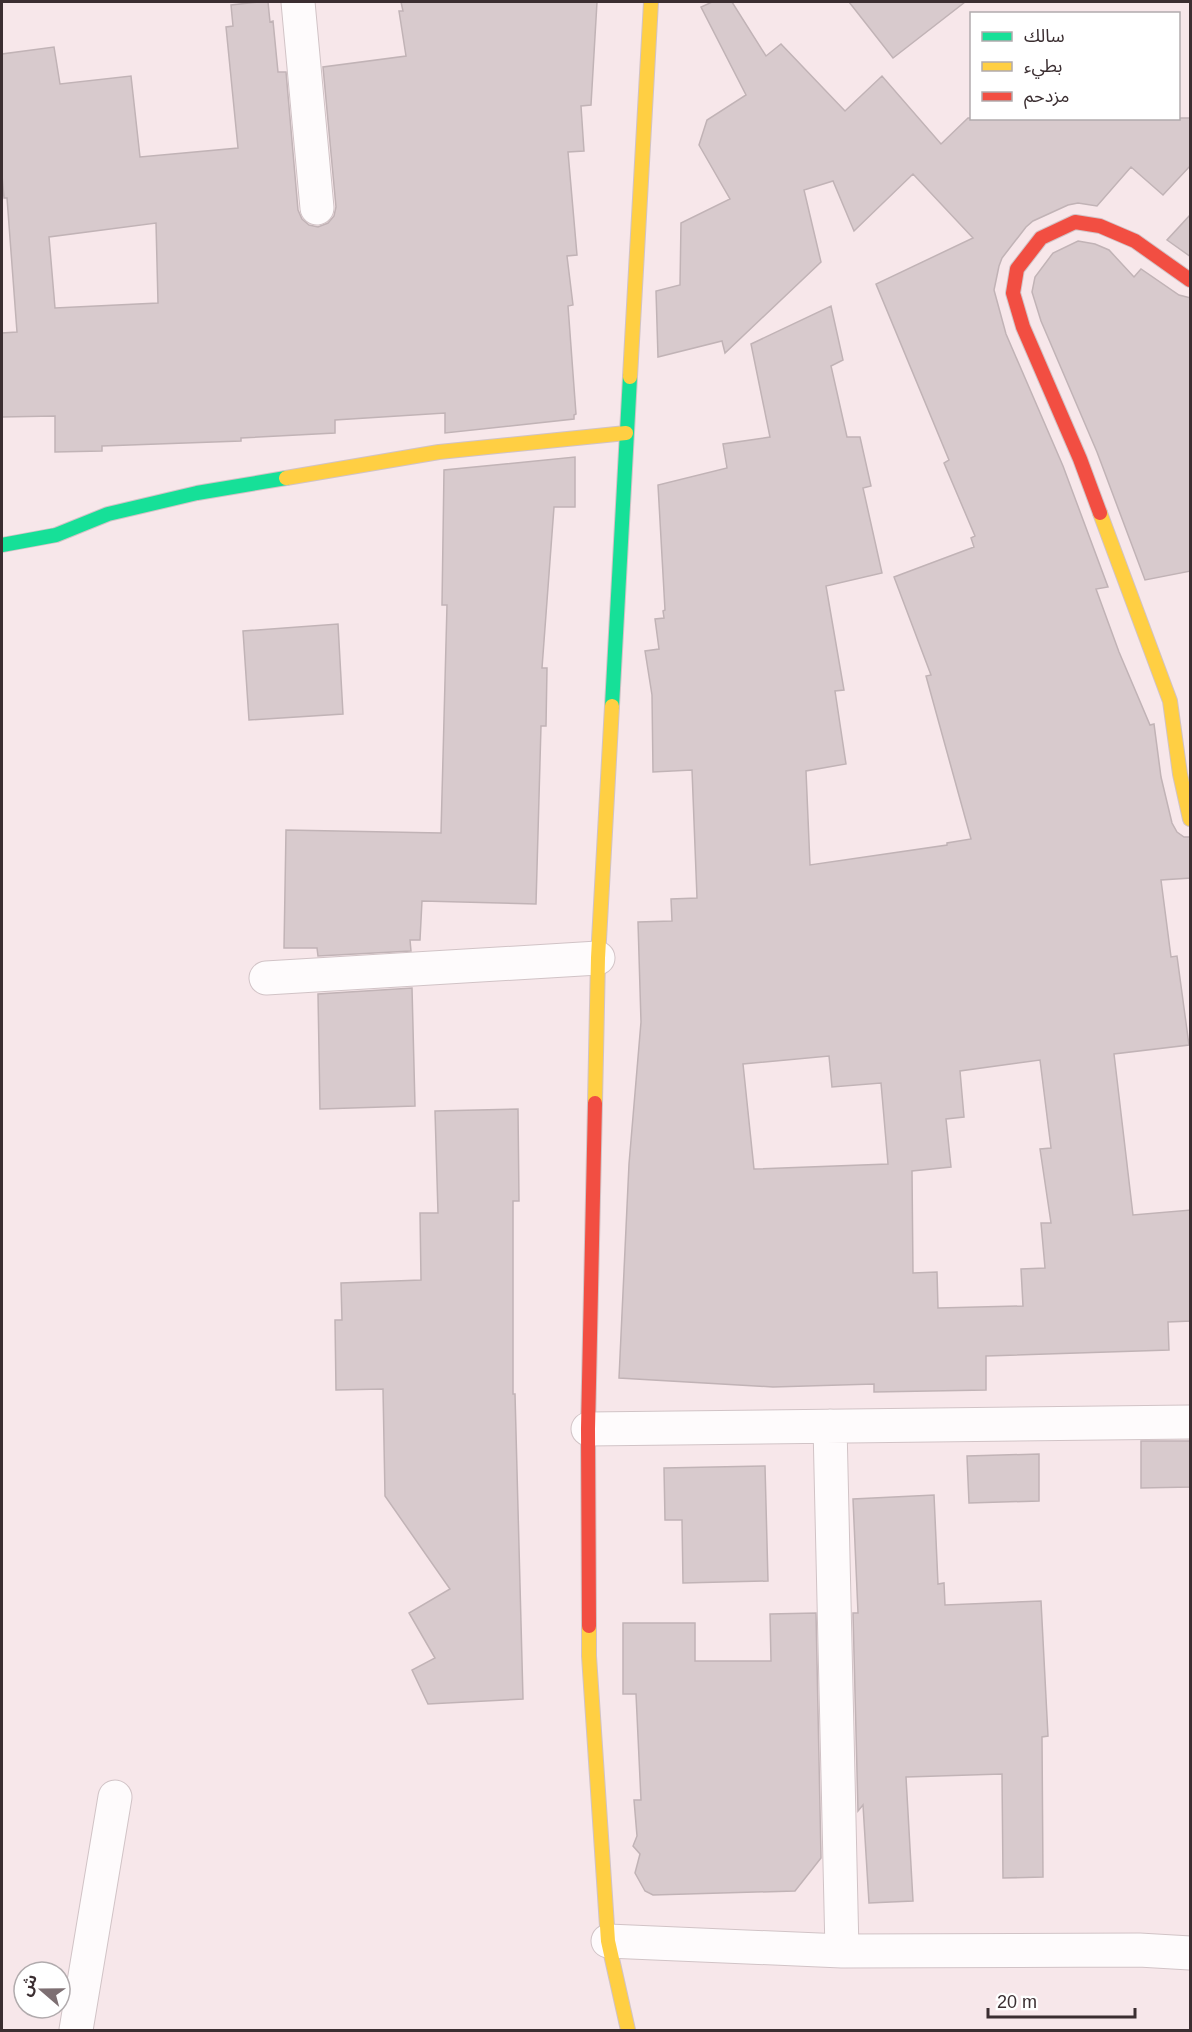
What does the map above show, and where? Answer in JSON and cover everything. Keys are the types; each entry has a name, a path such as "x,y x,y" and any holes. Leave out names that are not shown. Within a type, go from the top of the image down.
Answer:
{"street":[{"path":"298,2 316,208"},
{"path":"628,2031 608,1941 589,1656 588,1429 598,958 651,2"},
{"path":"1191,280 1135,241 1100,226 1074,222 1041,238 1017,269 1013,293 1023,327 1080,459 1170,701 1180,774 1191,819"},
{"path":"2,545 56,535 108,514 197,493 439,452 626,433"},
{"path":"266,978 598,958"},
{"path":"588,1429 1191,1422"},
{"path":"830,1426 842,1951"},
{"path":"76,2031 115,1797"},
{"path":"608,1941 842,1951 1139,1950 1191,1953"}],"building":[{"path":"268,2 270,22 273,21 278,72 286,72 298,210 302,219 309,225 318,227 328,223 334,216 336,207 323,67 406,56 399,11 403,11 401,2 597,2 591,105 581,106 584,151 568,152 577,255 567,256 573,305 568,306 576,414 574,419 445,433 445,413 335,420 335,433 241,438 241,441 102,446 102,451 55,452 55,416 2,417 2,333 17,332 7,198 4,198 2,175 2,54 54,47 60,84 131,76 140,157 238,148 226,27 233,26 231,5","holes":["156,223 158,303 55,308 49,237"]},
{"path":"712,2 732,2 766,56 781,44 845,111 882,76 941,144 968,118 970,120 1180,120 1180,118 1191,118 1191,165 1163,195 1131,167 1097,206 1078,203 1068,205 1033,221 1002,258 994,290 1006,334 1063,466 1108,587 1096,589 1119,652 1150,725 1154,724 1161,777 1172,823 1177,832 1184,837 1191,837 1191,878 1161,880 1171,957 1177,956 1189,1045 1114,1054 1133,1215 1191,1210 1191,1321 1168,1322 1169,1350 986,1356 986,1390 874,1392 874,1384 773,1387 619,1378 629,1164 641,1022 638,922 672,921 671,899 697,898 692,770 653,772 652,695 645,651 659,649 655,619 664,618 663,611 665,610 658,485 727,468 723,444 770,437 751,344 831,306 843,360 831,366 847,437 860,437 871,486 863,488 882,573 826,586 844,690 835,691 846,764 806,771 810,865 947,845 947,843 971,839 926,676 931,675 894,577 974,547 971,538 975,536 944,463 949,460 876,284 973,238 913,174 854,231 833,181 804,190 821,262 725,353 722,341 658,357 656,291 680,285 681,223 730,199 699,145 707,120 746,95 701,7","holes":["829,1056 832,1087 881,1083 888,1164 754,1169 743,1064","1040,1060 1051,1148 1040,1149 1051,1223 1041,1223 1045,1268 1021,1269 1023,1306 938,1308 937,1272 913,1273 912,1171 951,1167 946,1119 964,1117 960,1071"]},
{"path":"849,2 965,2 893,58"},
{"path":"1191,214 1191,257 1167,240"},
{"path":"1078,241 1095,244 1109,250 1134,277 1141,269 1179,295 1191,298 1191,571 1145,580 1097,452 1041,321 1032,292 1035,277 1053,253"},
{"path":"575,457 575,507 554,507 542,668 547,668 546,726 541,726 536,904 422,901 420,940 410,940 411,951 318,956 317,948 284,948 286,830 441,833 447,605 442,605 444,470"},
{"path":"338,624 343,714 249,720 243,631"},
{"path":"412,988 415,1106 320,1109 318,994"},
{"path":"518,1109 519,1201 513,1201 513,1394 515,1394 523,1699 428,1704 412,1670 435,1658 409,1613 450,1589 385,1496 383,1389 336,1390 335,1320 342,1320 341,1283 421,1280 420,1213 438,1213 435,1111"},
{"path":"1141,1441 1191,1441 1191,1487 1141,1488"},
{"path":"1039,1454 1039,1501 969,1503 967,1456"},
{"path":"765,1466 768,1581 683,1583 682,1520 665,1520 664,1468"},
{"path":"934,1495 938,1584 944,1583 945,1605 1041,1601 1048,1736 1042,1737 1043,1877 1003,1878 1002,1774 906,1777 913,1901 869,1903 863,1805 858,1811 853,1613 858,1613 853,1499"},
{"path":"816,1613 821,1858 795,1891 653,1895 645,1891 635,1873 640,1854 633,1846 637,1836 634,1800 641,1800 636,1694 623,1694 623,1623 695,1623 695,1661 771,1661 770,1614"}],"traffic: fast":[{"path":"612,706 630,377"},
{"path":"2,545 56,535 108,514 197,493 286,478"}],"traffic: slow":[{"path":"630,377 651,2"},
{"path":"286,478 439,452 626,433"},
{"path":"1100,513 1170,701 1180,774 1190,819"},
{"path":"595,1103 598,958 612,706"},
{"path":"589,1626 589,1656 608,1941 628,2030"}],"traffic: jam":[{"path":"1100,513 1080,459 1023,327 1013,293 1017,269 1041,238 1075,222 1100,226 1135,241 1190,280"},
{"path":"589,1626 588,1429 595,1103"}]}
